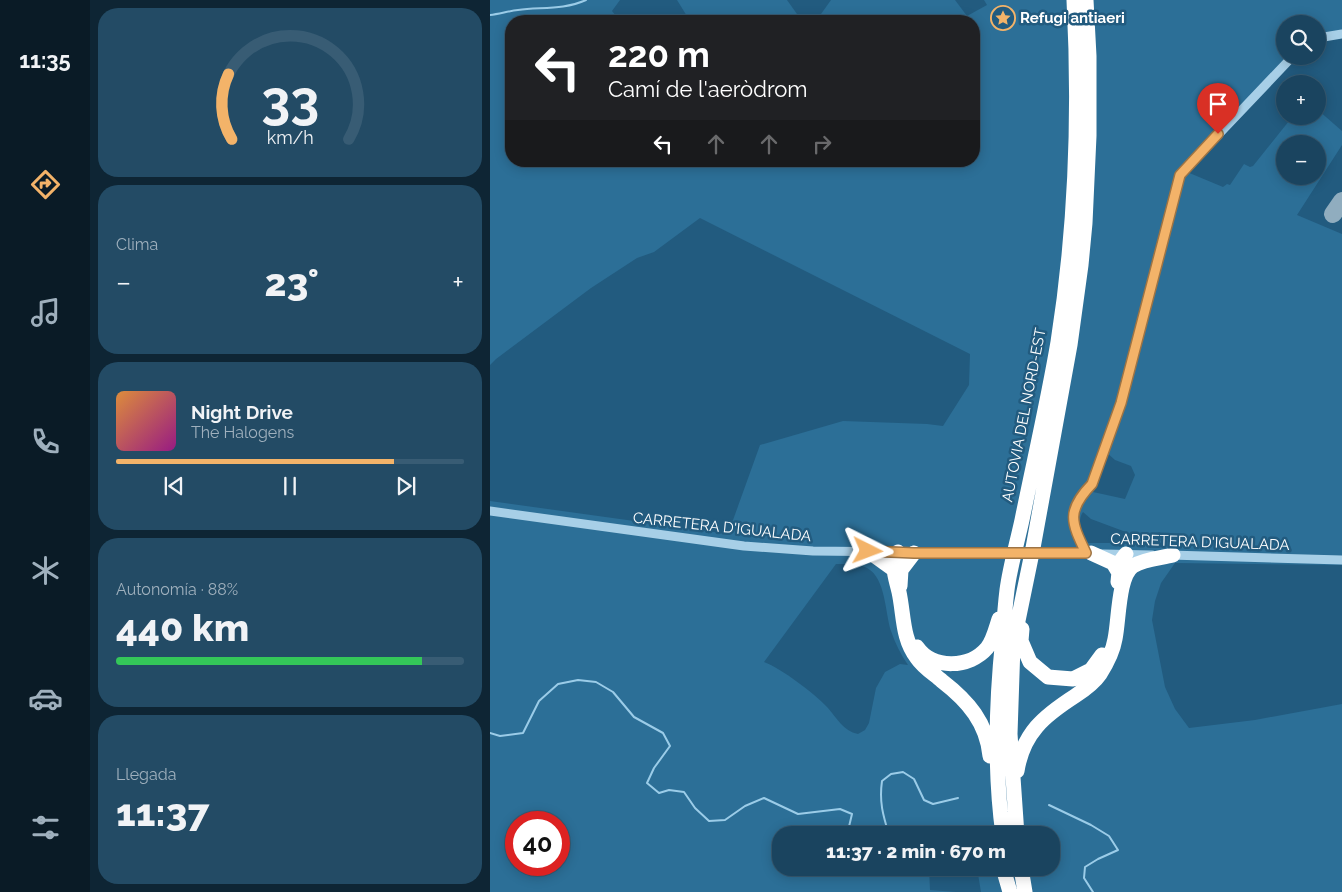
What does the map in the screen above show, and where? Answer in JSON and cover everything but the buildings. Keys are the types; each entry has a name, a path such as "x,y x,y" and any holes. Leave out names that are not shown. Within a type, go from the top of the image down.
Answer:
{"highway":[{"name":"AUTOVIA DEL NORD-EST","path":"1002,826 996,757 998,684 1007,591 1057,342 1072,229 1077,97 1074,0"},
{"name":"AUTOVIA DEL NORD-EST","path":"1017,826 1010,734 1013,645 1033,548 1070,345 1085,223 1089,136 1089,56 1086,0"},
{"path":"1033,548 1021,641 1030,662 1048,677 1073,679 1090,670 1106,650 1124,572 1141,562 1174,555"},
{"path":"868,551 897,569"},
{"path":"898,552 894,558 905,635 917,660 961,696 976,714 989,744 996,826"},
{"path":"897,569 914,553"},
{"path":"1089,553 1113,563 1124,572"},
{"path":"1014,795 1018,763 1023,746 1032,731 1047,714 1087,688 1100,675 1108,660 1115,640 1124,580 1124,572 1120,562 1126,554"},
{"path":"904,623 920,651 934,661 946,664 969,662 987,648 996,631 1007,591"},
{"path":"1005,876 1010,892"},
{"path":"1009,876 1010,892"},
{"path":"1022,876 1025,892"}],"street":[{"path":"1326,37 1342,34"},
{"path":"1089,553 1075,531 1073,510 1083,493 1092,484 1121,403 1180,175 1284,65"},
{"name":"CARRETERA D'IGUALADA","path":"490,511 744,546 813,551 1089,553 1342,560"}],"shaded area":[{"path":"490,0 620,0 612,11 615,15 505,15 505,167 980,167 980,15 969,15 987,5 984,0 1342,0 1342,37 1326,40 1326,15 1276,15 1276,65 1288,65 1279,75 1276,75 1276,78 1187,172 1223,187 1227,184 1230,185 1244,164 1250,167 1253,166 1276,137 1276,185 1316,185 1297,215 1342,234 1342,565 1175,563 1161,583 1155,601 1152,620 1165,687 1175,709 1189,728 1255,720 1342,704 1342,892 981,892 978,876 1060,876 1060,826 772,826 772,876 929,876 930,890 956,892 490,892 490,501 728,534 760,445 843,421 943,426 969,385 970,354 700,218 654,252 637,258 591,288 490,365","holes":["1106,452 1115,460 1131,466 1135,475 1125,499 1093,492","1083,512 1091,519 1142,538 1135,543 1088,543 1081,528 1080,520","836,564 860,565 867,568 878,580 884,596 889,624 908,665 900,664 885,672 876,688 869,723 865,730 858,734 848,730 841,724 814,695 788,676 764,662"]},
{"path":"677,0 787,0 798,15 686,15"},
{"path":"831,0 955,0 966,15 820,15"},
{"path":"1326,117 1342,131 1342,145 1326,170 1326,135 1278,135 1286,125 1326,125"}],"waterway":[{"path":"490,15 518,10 561,7 586,0"},
{"path":"490,733 500,736 523,733 539,701 558,684 578,680 596,682 613,692 634,717 663,733 670,746 654,768 647,783 659,793 669,790 684,792 695,808 709,821 725,820 745,806 764,798 798,814 840,809 852,814 849,826"},
{"path":"886,826 882,808 881,789 882,781 891,774 903,772 914,779 924,800 933,804 958,798"},
{"path":"1049,805 1091,825 1109,836 1118,850 1085,867 1084,878 1093,892"}],"taxiway":[{"path":"1333,214 1342,201"}],"place":[{"name":"Refugi antiaeri","path":"1003,18"}],"route":[{"path":"868,551 914,553 1086,553 1075,531 1073,510 1083,493 1092,484 1121,403 1180,175 1218,134"}]}
